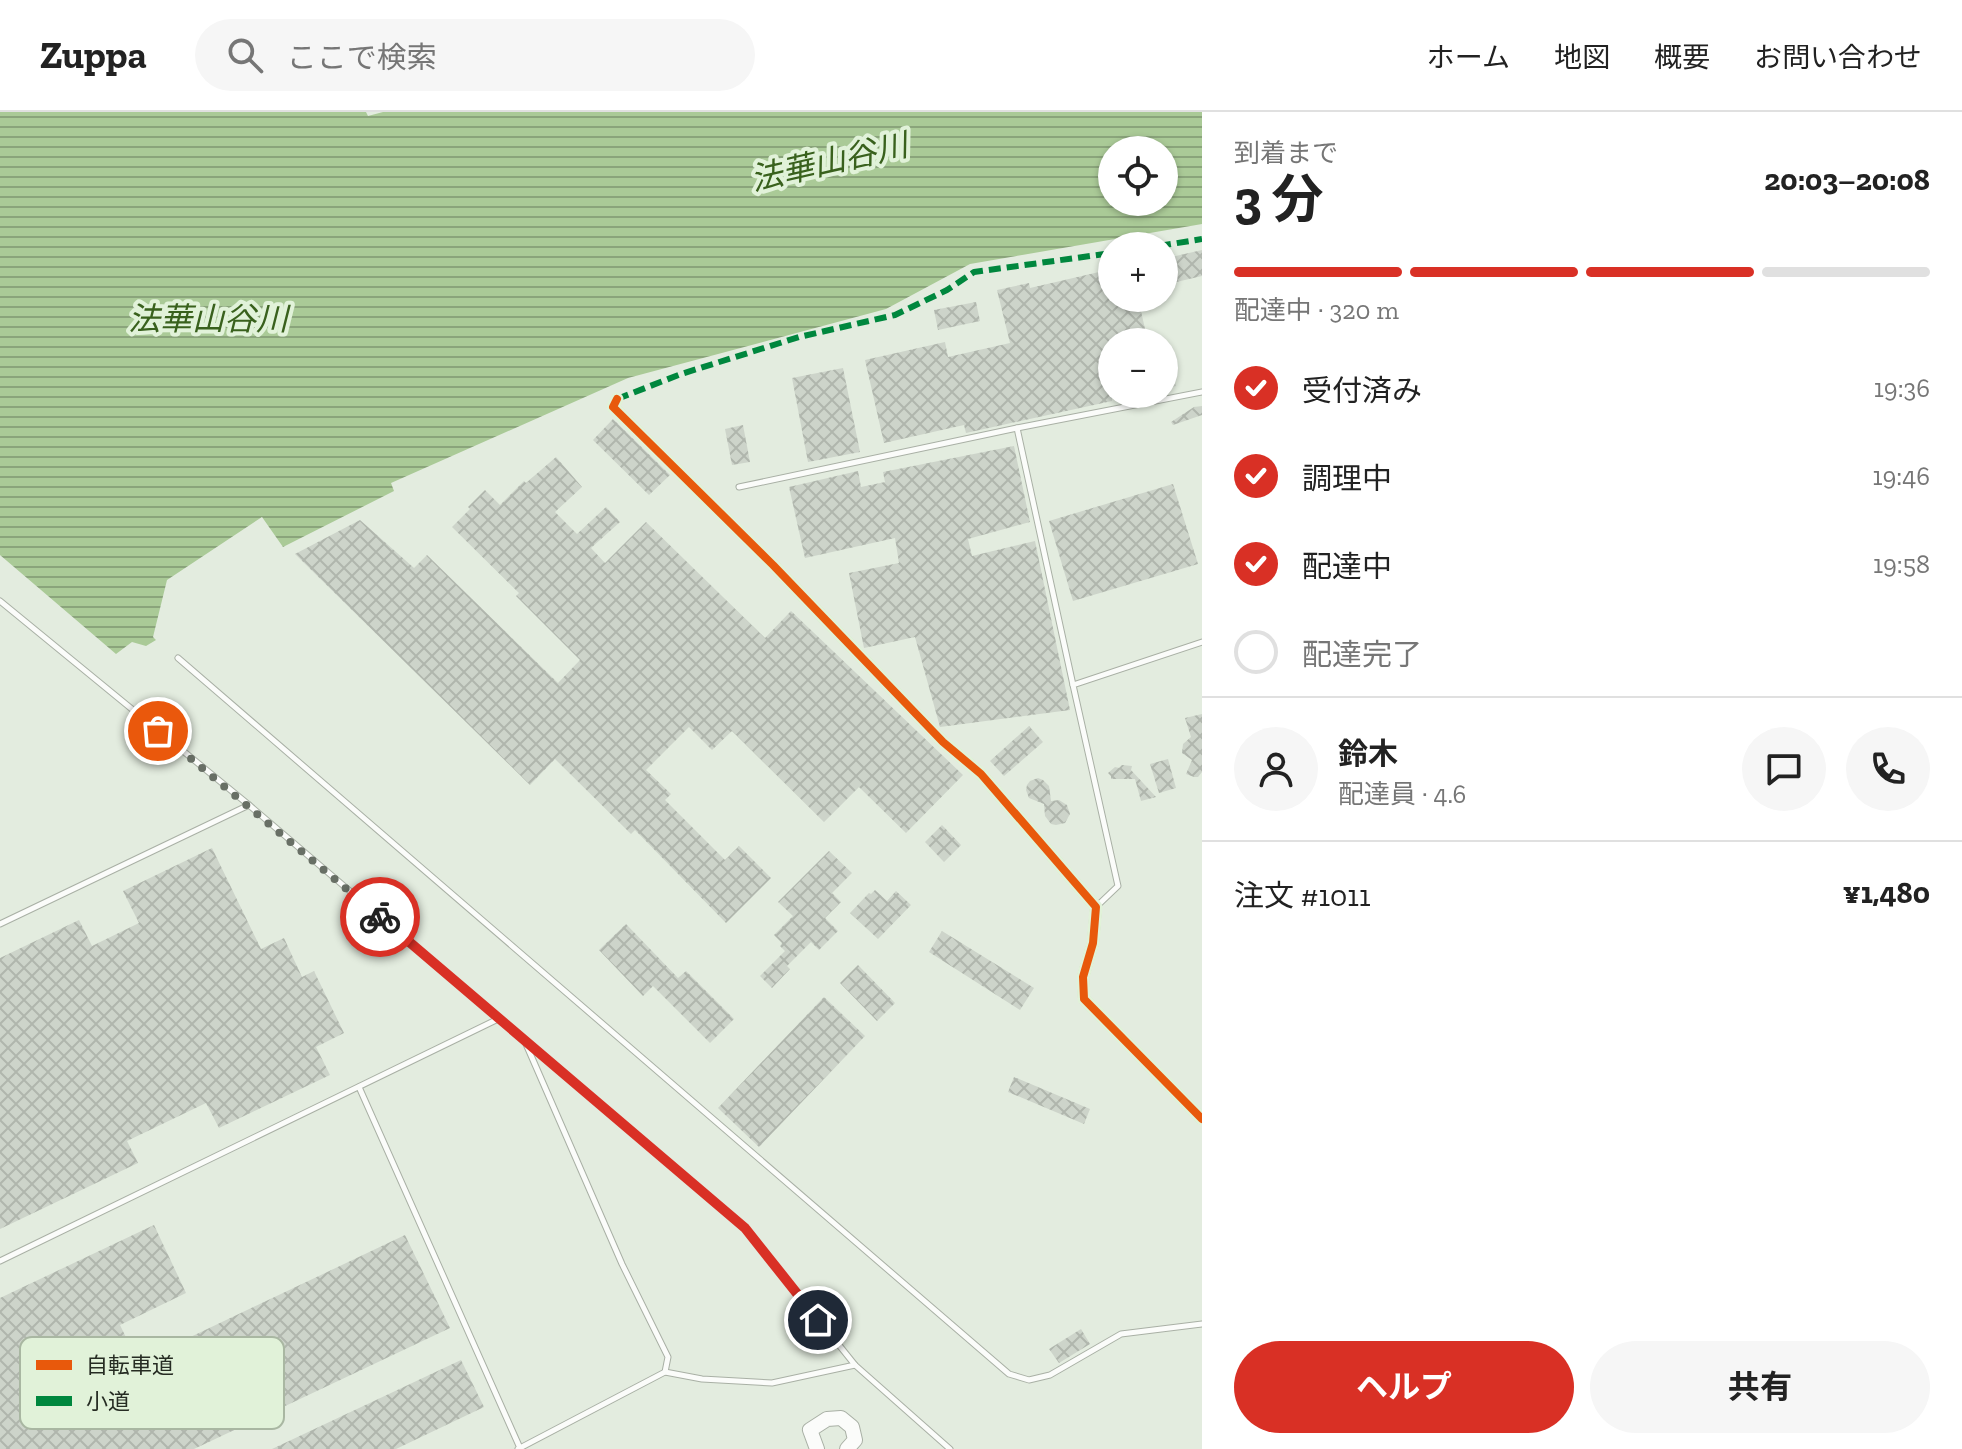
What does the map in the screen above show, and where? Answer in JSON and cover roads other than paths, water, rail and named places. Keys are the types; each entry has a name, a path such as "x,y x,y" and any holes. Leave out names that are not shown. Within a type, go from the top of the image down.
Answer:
{"street":[{"path":"617,399 613,407 773,565 943,742 981,774 1096,907 1093,943 1083,977 1084,999 1202,1119"},
{"path":"817,1449 810,1430 827,1419 841,1418 852,1427 855,1440 847,1449"}],"lane":[{"path":"739,487 1202,392"},
{"path":"1017,428 1118,886 1096,907"},
{"path":"0,601 249,805 745,1228 855,1365 950,1449"},
{"path":"1073,685 1202,642"},
{"path":"178,658 1009,1374 1029,1380 1040,1378 1121,1334 1202,1324"},
{"path":"0,924 249,805"},
{"path":"0,1261 498,1019"},
{"path":"524,1040 622,1264 668,1357 665,1372"},
{"path":"359,1087 519,1449 665,1372 702,1379 772,1383 855,1365"}],"water":[{"name":"法華山谷川","path":"0,112 366,112 368,116 383,112 1202,112 1202,224 1156,232 1098,232 1098,242 970,264 886,309 628,378 391,483 394,491 283,547 262,517 167,580 153,637 156,640 146,646 132,642 116,654 0,555"}]}
